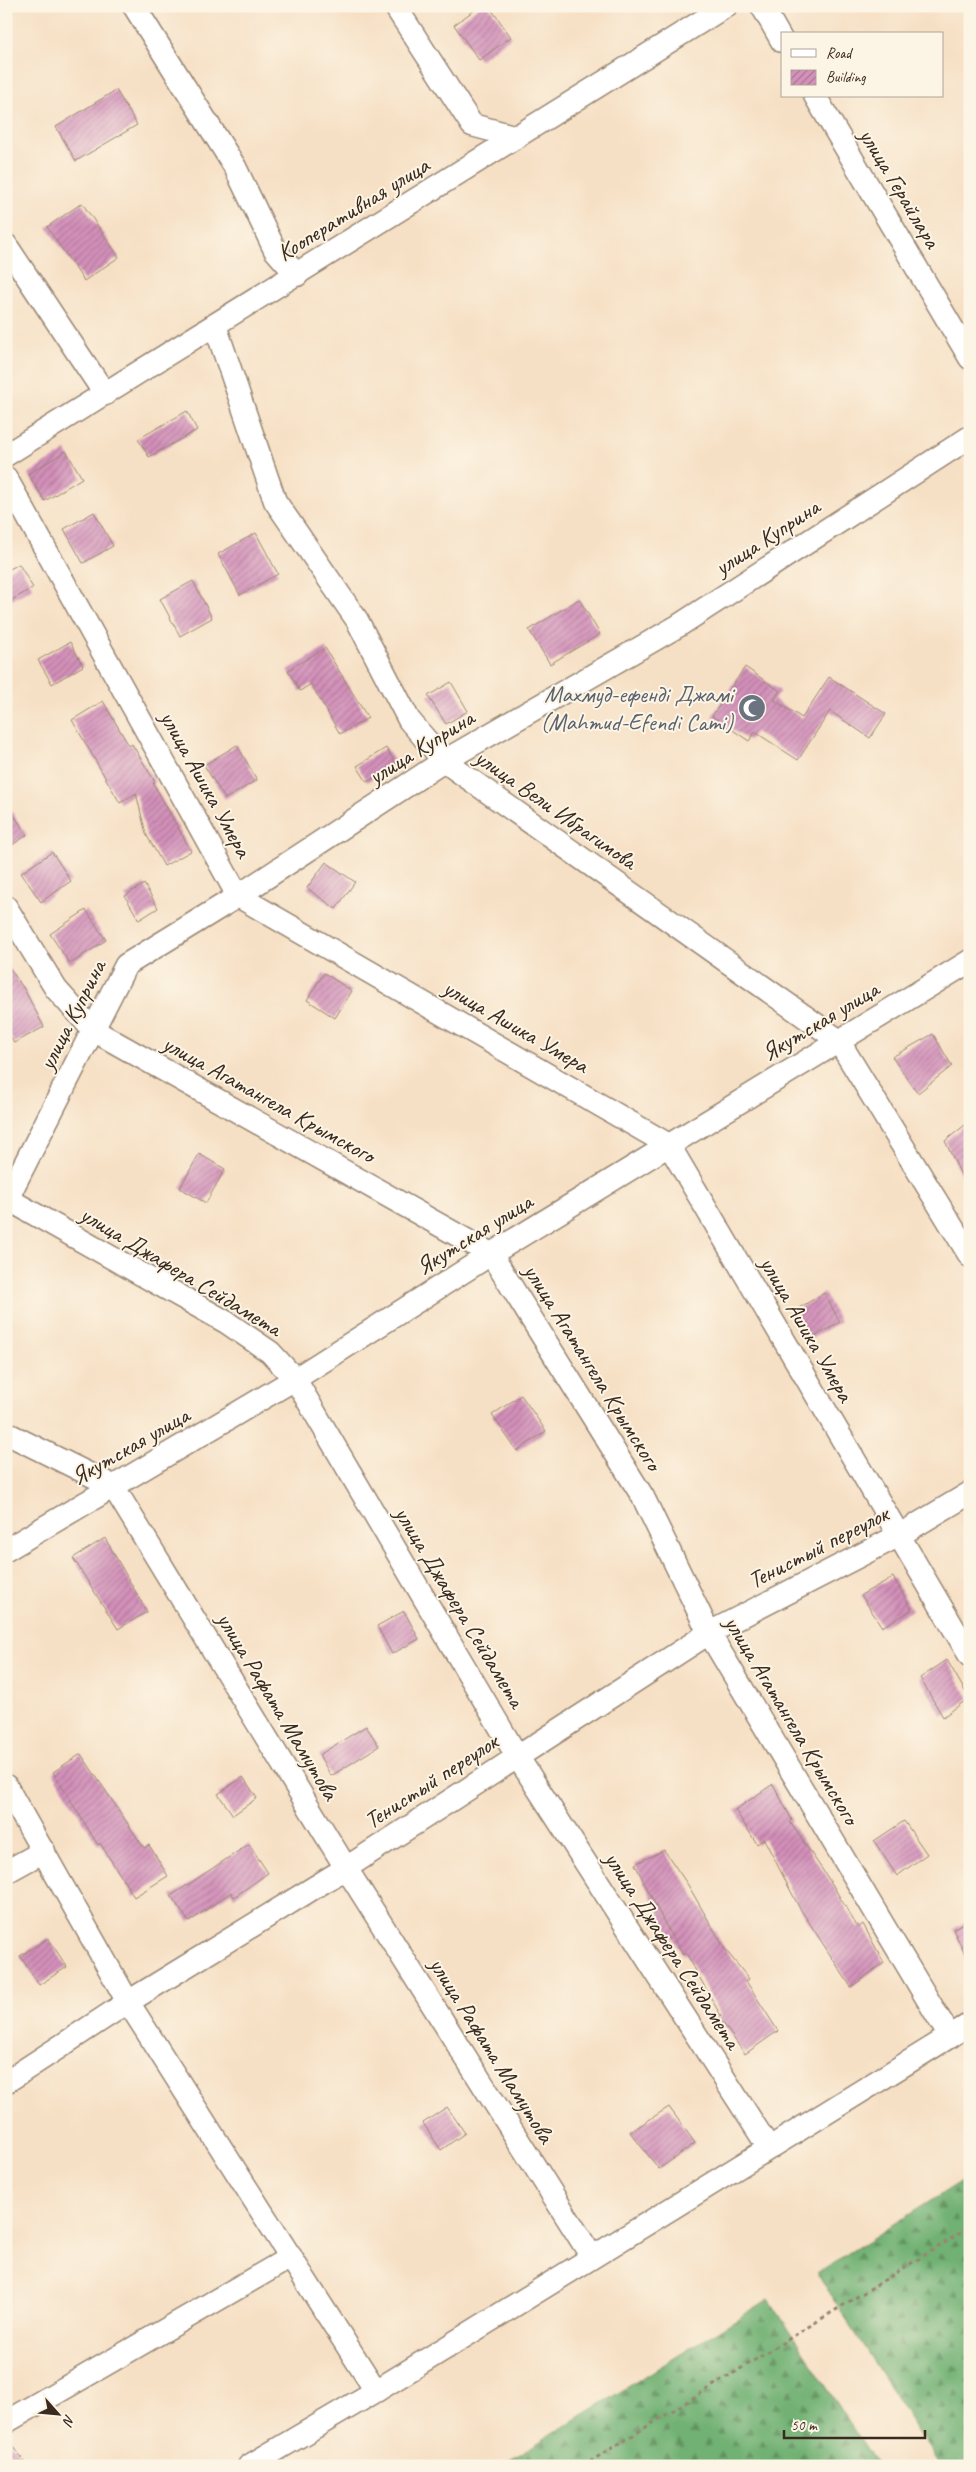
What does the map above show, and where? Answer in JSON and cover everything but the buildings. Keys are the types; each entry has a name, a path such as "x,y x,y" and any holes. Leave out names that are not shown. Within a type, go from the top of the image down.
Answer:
{"street":[{"path":"134,6 235,167 275,250 297,274"},
{"path":"395,6 472,125 517,137"},
{"name":"Кооперативная улица","path":"6,455 726,6"},
{"path":"762,6 781,38"},
{"name":"улица Герайлара","path":"816,98 970,358"},
{"path":"6,245 105,394"},
{"name":"улица Вели Ибрагимова","path":"215,325 275,501 357,620 409,720 444,761 838,1040 970,1256"},
{"name":"улица Куприна","path":"7,1199 126,965 238,896 444,761 678,626 970,437"},
{"name":"улица Ашика Умера","path":"6,478 238,896 669,1145 970,1656"},
{"name":"улица Агатангела Крымского","path":"6,907 56,989 93,1030 491,1254 643,1497 709,1632 950,2037"},
{"name":"Якутская улица","path":"6,1550 295,1380 491,1254 970,961"},
{"name":"улица Джафера Сейдамета","path":"7,1199 226,1322 270,1352 295,1380 518,1756 769,2148"},
{"path":"6,1432 114,1486"},
{"name":"улица Рафата Мамутова","path":"114,1486 346,1868 592,2257"},
{"name":"Тенистый переулок","path":"6,2082 128,2002 346,1868 709,1632 898,1536 970,1493"},
{"path":"6,1786 128,2002 376,2391"},
{"path":"6,1872 44,1851"},
{"path":"249,2466 376,2391 970,2024"},
{"path":"6,2422 291,2257"}],"path":[{"path":"583,2466 970,2227"}],"green space":[{"path":"970,2176 970,2466 940,2466 817,2273"},
{"path":"769,2299 878,2466 501,2466"}],"place":[{"name":"Махмуд-ефенді Джамі (Mahmud-Efendi Cami)","path":"752,708"}]}
